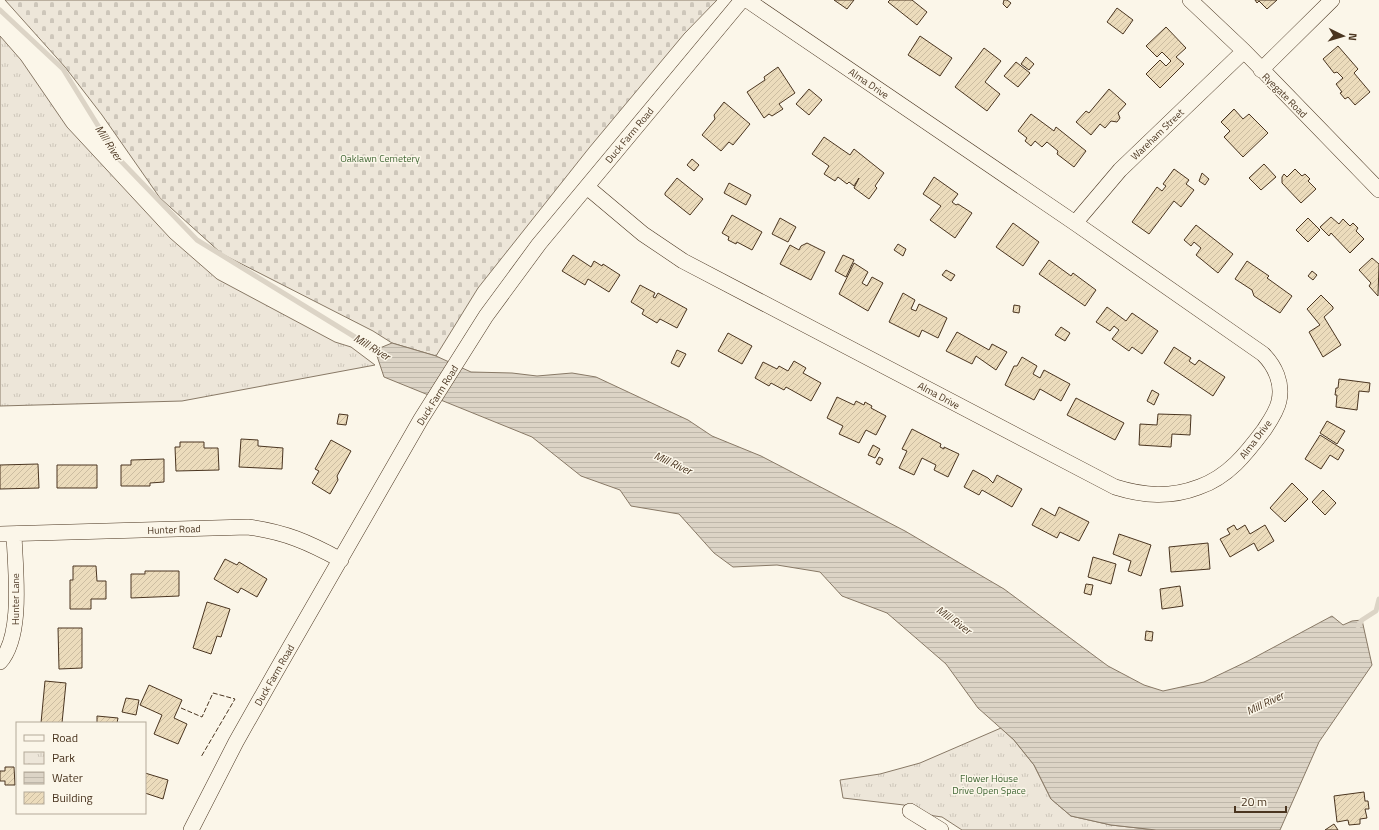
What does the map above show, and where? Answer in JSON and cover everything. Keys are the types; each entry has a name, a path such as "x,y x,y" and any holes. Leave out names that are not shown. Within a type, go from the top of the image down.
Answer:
{"street":[{"name":"Duck Farm Road","path":"191,830 236,742 421,419 470,342 512,279 742,0"},
{"name":"Alma Drive","path":"587,187 643,234 684,262 1115,487 1142,494 1170,495 1208,484 1229,471 1248,452 1275,412 1279,402 1280,391 1278,377 1273,364 1263,354 1075,223 748,0"},
{"name":"Ryegate Road","path":"1190,0 1244,51 1379,190"},
{"path":"1261,70 1332,0"},
{"name":"Wareham Street","path":"1075,223 1120,170 1244,51"},
{"name":"Hunter Road","path":"7,534 248,526 276,531 300,539 341,560"},
{"name":"Hunter Lane","path":"0,662 11,642 16,624 7,534"},
{"path":"910,811 941,830"}],"green space":[{"name":"Oaklawn Cemetery","path":"5,0 717,0 684,34 589,148 478,288 436,356 392,343 373,331 222,254 160,198 102,115 65,67"},
{"path":"0,36 21,60 67,127 170,238 217,279 335,342 351,347 375,365 182,401 0,406"},
{"name":"Flower House Drive Open Space","path":"1001,728 1014,740 1034,765 1051,799 1071,816 1111,825 1156,830 962,830 942,817 928,815 904,805 843,798 840,780 880,774 920,763"}],"water":[{"path":"392,343 436,356 471,372 512,373 537,376 572,373 596,377 688,420 712,436 761,456 905,531 1004,589 1108,666 1144,685 1163,691 1204,682 1248,661 1332,616 1343,625 1352,621 1362,620 1372,665 1319,742 1280,830 1156,830 1111,825 1071,816 1051,799 1034,765 1014,740 978,708 946,664 887,613 842,596 820,572 777,565 733,567 714,553 679,514 631,506 620,490 581,476 532,437 384,377 375,350"}],"building":[{"path":"834,0 854,0 847,9"},
{"path":"890,0 912,0 927,12 917,25 888,2"},
{"path":"1004,0 1011,3 1007,8 1003,4"},
{"path":"1255,0 1277,0 1267,9 1259,1 1257,3"},
{"path":"1117,8 1133,20 1123,34 1107,22"},
{"path":"1166,27 1186,48 1176,57 1184,64 1160,88 1146,74 1160,60 1166,66 1171,61 1162,52 1157,57 1146,46"},
{"path":"920,36 952,58 940,76 908,55"},
{"path":"1338,46 1358,69 1354,73 1370,92 1355,105 1348,97 1345,99 1340,93 1342,92 1336,84 1343,78 1337,72 1334,73 1323,59"},
{"path":"984,48 1001,61 985,82 1000,94 987,111 955,87"},
{"path":"1026,57 1034,64 1029,70 1021,64"},
{"path":"1016,62 1030,73 1018,87 1004,76"},
{"path":"778,67 795,93 779,104 783,109 772,116 769,114 764,118 747,92 765,80 764,77"},
{"path":"809,89 822,100 809,115 796,104"},
{"path":"1109,89 1126,104 1118,113 1120,118 1117,122 1111,121 1105,128 1100,124 1091,135 1076,122 1086,111 1089,113"},
{"path":"724,102 750,124 733,145 729,142 721,151 702,135 715,119 714,115"},
{"path":"1234,109 1243,119 1249,114 1268,133 1243,157 1224,137 1230,131 1221,122"},
{"path":"1031,114 1054,131 1056,127 1086,151 1074,167 1057,154 1058,151 1047,142 1042,147 1035,141 1031,146 1025,141 1027,138 1018,131"},
{"path":"824,137 850,155 854,149 884,173 875,186 877,188 869,199 854,188 859,178 854,186 849,182 847,184 838,177 835,181 824,174 829,166 812,154"},
{"path":"692,159 699,165 694,171 687,165"},
{"path":"1264,164 1276,177 1261,190 1249,178"},
{"path":"1174,169 1189,180 1186,184 1194,190 1181,207 1174,201 1149,234 1132,222 1157,187 1162,191 1166,186 1163,184"},
{"path":"1295,169 1302,176 1305,174 1310,179 1308,181 1316,189 1301,203 1282,183 1282,177 1284,174 1287,177"},
{"path":"1202,173 1209,179 1205,185 1199,181"},
{"path":"934,177 958,194 952,202 972,213 955,238 930,220 941,206 923,194"},
{"path":"677,178 703,199 690,215 665,195"},
{"path":"729,183 751,195 746,205 724,193"},
{"path":"732,215 762,232 752,250 737,242 736,244 728,240 729,237 722,233"},
{"path":"1331,217 1339,224 1343,219 1350,226 1353,223 1358,228 1356,231 1364,239 1350,253 1331,233 1329,236 1320,227"},
{"path":"780,218 796,227 788,242 772,234"},
{"path":"1308,218 1320,230 1308,242 1296,230"},
{"path":"1013,223 1039,242 1023,266 996,247"},
{"path":"1196,225 1233,254 1218,273 1196,255 1201,248 1194,242 1191,246 1184,240"},
{"path":"807,243 825,252 811,280 780,264 790,245 799,250 801,246"},
{"path":"898,244 906,249 903,256 894,250"},
{"path":"573,255 591,267 594,261 602,266 603,264 620,275 609,292 588,279 585,285 562,271"},
{"path":"843,255 854,260 846,277 835,271"},
{"path":"1372,258 1379,264 1378,296 1369,286 1371,283 1359,270"},
{"path":"1049,260 1071,276 1073,273 1096,290 1085,306 1039,274"},
{"path":"1247,261 1269,276 1267,278 1292,296 1280,313 1254,296 1252,290 1235,279"},
{"path":"854,263 868,272 862,283 867,286 872,277 883,283 868,311 839,294"},
{"path":"946,270 955,275 951,281 942,275"},
{"path":"1312,271 1317,275 1313,280 1308,276"},
{"path":"640,285 655,293 653,297 655,298 658,293 687,309 677,328 660,319 657,323 642,314 644,310 631,302"},
{"path":"903,293 915,300 911,309 916,311 919,304 947,318 938,338 922,330 919,337 889,322"},
{"path":"1321,295 1333,307 1333,309 1324,317 1341,345 1323,357 1309,332 1320,325 1307,309"},
{"path":"1014,305 1020,306 1019,313 1013,312"},
{"path":"1107,307 1126,321 1132,313 1158,331 1142,354 1132,347 1129,351 1112,339 1119,330 1114,326 1110,331 1096,322"},
{"path":"1061,327 1070,333 1065,341 1055,335"},
{"path":"957,332 989,350 992,344 1007,352 996,370 976,356 972,364 946,351"},
{"path":"728,333 752,346 742,364 718,351"},
{"path":"1174,347 1191,358 1189,361 1195,365 1199,360 1225,377 1213,396 1164,363"},
{"path":"677,350 686,354 679,367 671,363"},
{"path":"1022,357 1037,366 1033,374 1040,378 1044,370 1070,384 1061,401 1040,389 1034,400 1005,385 1014,366 1017,366"},
{"path":"794,361 806,368 803,373 821,383 811,401 786,387 784,390 771,383 769,386 755,378 763,362 777,369 779,366 788,371"},
{"path":"1339,379 1370,383 1369,392 1359,391 1357,410 1336,407 1337,395 1335,395 1336,388 1338,388"},
{"path":"1152,390 1159,394 1154,405 1147,401"},
{"path":"837,397 854,405 856,401 864,405 865,402 872,406 871,408 886,416 876,435 866,430 859,443 839,434 843,426 827,418"},
{"path":"1076,398 1124,423 1115,440 1067,415"},
{"path":"339,414 348,415 346,425 337,424"},
{"path":"1158,414 1191,415 1190,435 1172,434 1171,447 1139,445 1140,424 1157,425"},
{"path":"1327,421 1345,431 1337,444 1320,433"},
{"path":"912,429 941,444 940,447 944,449 944,447 959,454 948,477 934,470 936,465 922,458 914,475 899,468 907,451 902,449"},
{"path":"1320,435 1344,450 1338,460 1330,455 1321,469 1305,459"},
{"path":"241,439 258,440 258,446 283,448 282,469 239,467"},
{"path":"331,440 351,451 337,476 338,480 330,494 312,483 319,471 315,469"},
{"path":"180,442 204,442 204,448 218,448 219,470 176,471 175,447 180,447"},
{"path":"873,445 880,449 875,458 868,455"},
{"path":"879,457 883,459 880,465 876,463"},
{"path":"164,459 164,482 150,483 150,486 121,486 121,465 131,465 131,460"},
{"path":"38,464 39,488 0,489 0,465"},
{"path":"57,465 97,465 97,488 57,488"},
{"path":"973,470 988,478 993,483 997,475 1022,489 1012,507 982,490 979,495 964,487"},
{"path":"1292,483 1308,499 1285,522 1270,508"},
{"path":"1323,490 1336,503 1325,515 1312,502"},
{"path":"1059,507 1089,522 1079,541 1060,532 1057,538 1032,525 1041,508 1055,516"},
{"path":"1234,525 1237,530 1245,525 1250,534 1265,525 1274,541 1258,551 1254,543 1230,557 1220,539 1230,534 1227,529"},
{"path":"1119,534 1151,545 1141,576 1128,571 1131,561 1113,554"},
{"path":"1208,543 1210,569 1171,572 1169,547"},
{"path":"1093,557 1116,564 1111,584 1088,577"},
{"path":"225,559 237,565 239,562 267,579 257,597 241,588 238,593 214,579"},
{"path":"73,566 96,566 97,581 106,581 106,599 91,599 91,609 70,609 70,580 73,580"},
{"path":"145,571 179,571 179,596 131,598 131,574 145,574"},
{"path":"1086,584 1093,585 1091,595 1084,593"},
{"path":"1180,586 1183,606 1162,609 1160,589"},
{"path":"207,602 230,609 221,637 217,636 211,654 193,648"},
{"path":"58,628 82,628 82,668 59,669"},
{"path":"1146,631 1153,632 1152,641 1145,640"},
{"path":"45,681 66,683 62,722 41,722"},
{"path":"149,685 182,700 174,718 187,724 178,744 154,734 162,715 140,705"},
{"path":"126,698 139,700 136,715 122,712"},
{"path":"97,716 118,718 117,722 97,722"},
{"path":"5,767 14,767 15,785 5,785 5,781 0,781 0,771 5,771"},
{"path":"146,773 168,780 163,799 146,793"},
{"path":"1364,792 1365,801 1368,801 1369,809 1365,809 1367,818 1360,819 1360,824 1349,825 1348,820 1337,822 1334,796"},
{"path":"1334,824 1338,830 1325,830"}],"waterway":[{"name":"Mill River","path":"0,10 63,69 118,158 197,240 381,353"},
{"name":"Mill River","path":"1358,626 1362,620 1376,611 1379,599"}],"fence":[{"path":"181,708 202,717 213,693 235,699 201,757"}]}
